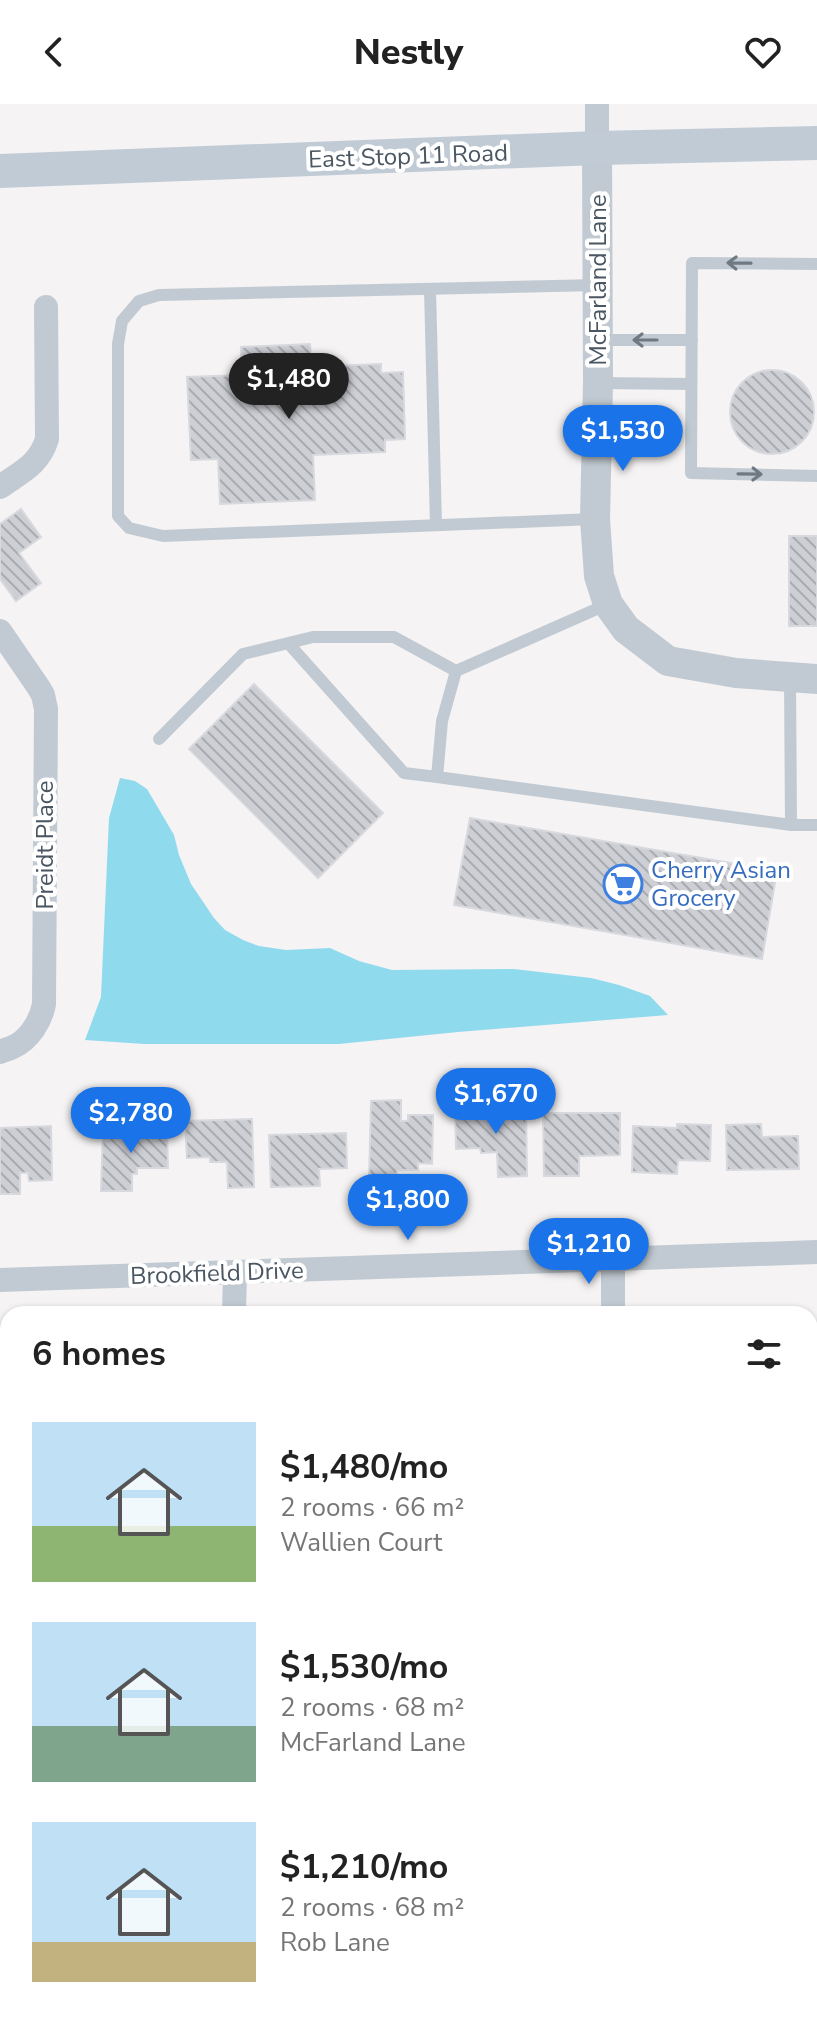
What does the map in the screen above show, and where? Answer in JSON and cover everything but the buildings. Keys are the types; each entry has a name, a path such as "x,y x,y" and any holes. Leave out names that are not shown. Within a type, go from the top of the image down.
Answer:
{"main road":[{"name":"East Stop 11 Road","path":"0,171 597,148 817,143"}],"street":[{"name":"McFarland Lane","path":"597,104 595,519 599,576 608,604 626,629 668,661 736,673 804,678"},
{"path":"0,487 33,464 44,447 47,434 46,307"},
{"name":"Preidt Place","path":"0,631 39,688 46,709 44,1004 39,1021 29,1036 15,1047 0,1052"},
{"name":"Brookfield Drive","path":"0,1280 817,1252"},
{"path":"613,1259 613,1306"},
{"path":"234,1306 235,1272"}],"lane":[{"path":"817,264 692,263 691,384 691,473 817,476"},
{"path":"595,519 163,536 129,528 118,516 118,344 122,321 139,301 159,295 598,285"},
{"path":"430,289 436,525"},
{"path":"598,340 692,340"},
{"path":"598,383 691,384"},
{"path":"456,671 608,604"},
{"path":"159,739 243,654 313,637 394,637 456,671"},
{"path":"288,643 404,773 791,825 817,825"},
{"path":"437,777 442,721 456,671"},
{"path":"791,825 804,678"}],"water":[{"path":"120,778 135,781 147,789 174,835 191,884 225,930 243,940 286,950 330,948 359,961 392,970 514,969 591,978 650,996 668,1015 339,1044 144,1044 85,1040 101,997 109,818"}],"place":[{"name":"Cherry Asian Grocery","path":"623,884"}]}
